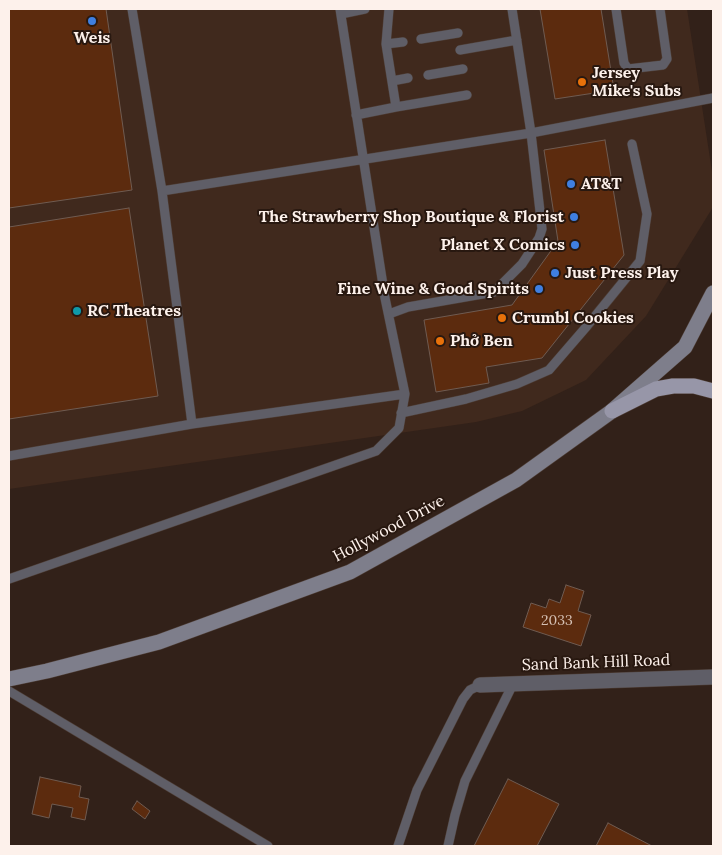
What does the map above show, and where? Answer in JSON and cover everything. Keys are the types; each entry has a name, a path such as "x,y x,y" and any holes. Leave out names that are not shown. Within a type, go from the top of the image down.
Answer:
{"main road":[{"name":"Hollywood Drive","path":"9,679 47,672 159,642 350,572 516,480 612,411 685,347 713,293"},
{"path":"612,411 656,389 673,386 694,386 713,391"}],"street":[{"name":"Sand Bank Hill Road","path":"480,685 713,676"}],"lane":[{"path":"132,9 162,191 192,424"},
{"path":"9,579 376,450 399,428 405,394 389,314 340,12 365,9"},
{"path":"389,9 386,44 396,107"},
{"path":"389,314 408,307 494,292 522,264 535,245 542,229 531,133 512,9"},
{"path":"616,9 624,63 628,69 663,65 667,59 660,9"},
{"path":"421,39 458,32"},
{"path":"460,50 517,40"},
{"path":"386,44 402,42"},
{"path":"428,74 463,68"},
{"path":"392,81 408,78"},
{"path":"356,115 467,95"},
{"path":"162,191 531,133 713,98"},
{"path":"402,413 466,399 517,384 549,370 568,348 640,261 648,214 632,144"},
{"path":"9,456 192,424 405,394"},
{"path":"448,846 465,782 512,684"},
{"path":"398,846 417,790 463,699 470,690 480,685"},
{"path":"9,691 268,846"}],"shaded area":[{"path":"9,9 687,9 713,178 713,207 646,316 586,380 522,411 476,422 9,489"}],"building":[{"path":"9,9 106,9 132,190 9,208"},
{"path":"540,9 601,9 614,90 555,99"},
{"path":"605,140 624,255 542,358 486,367 489,383 436,392 424,320 512,305 558,241 544,150"},
{"name":"RC Theatres","path":"129,208 158,396 9,419 9,227"},
{"path":"566,585 584,591 578,611 591,615 581,646 523,627 531,603 546,608 549,599 560,603"},
{"path":"40,777 81,786 79,797 89,799 85,820 71,817 73,808 52,804 49,818 32,814"},
{"path":"508,779 559,804 537,846 474,846"},
{"path":"137,801 150,811 145,819 132,809"},
{"path":"608,823 652,846 596,846"}],"place":[{"name":"Weis","path":"92,21"},
{"name":"Jersey Mike's Subs","path":"582,82"},
{"name":"AT&T","path":"571,184"},
{"name":"The Strawberry Shop Boutique & Florist","path":"574,217"},
{"name":"Planet X Comics","path":"575,245"},
{"name":"Just Press Play","path":"555,273"},
{"name":"Fine Wine & Good Spirits","path":"539,289"},
{"name":"RC Theatres","path":"77,311"},
{"name":"Crumbl Cookies","path":"502,318"},
{"name":"Phở Ben","path":"440,341"}]}
